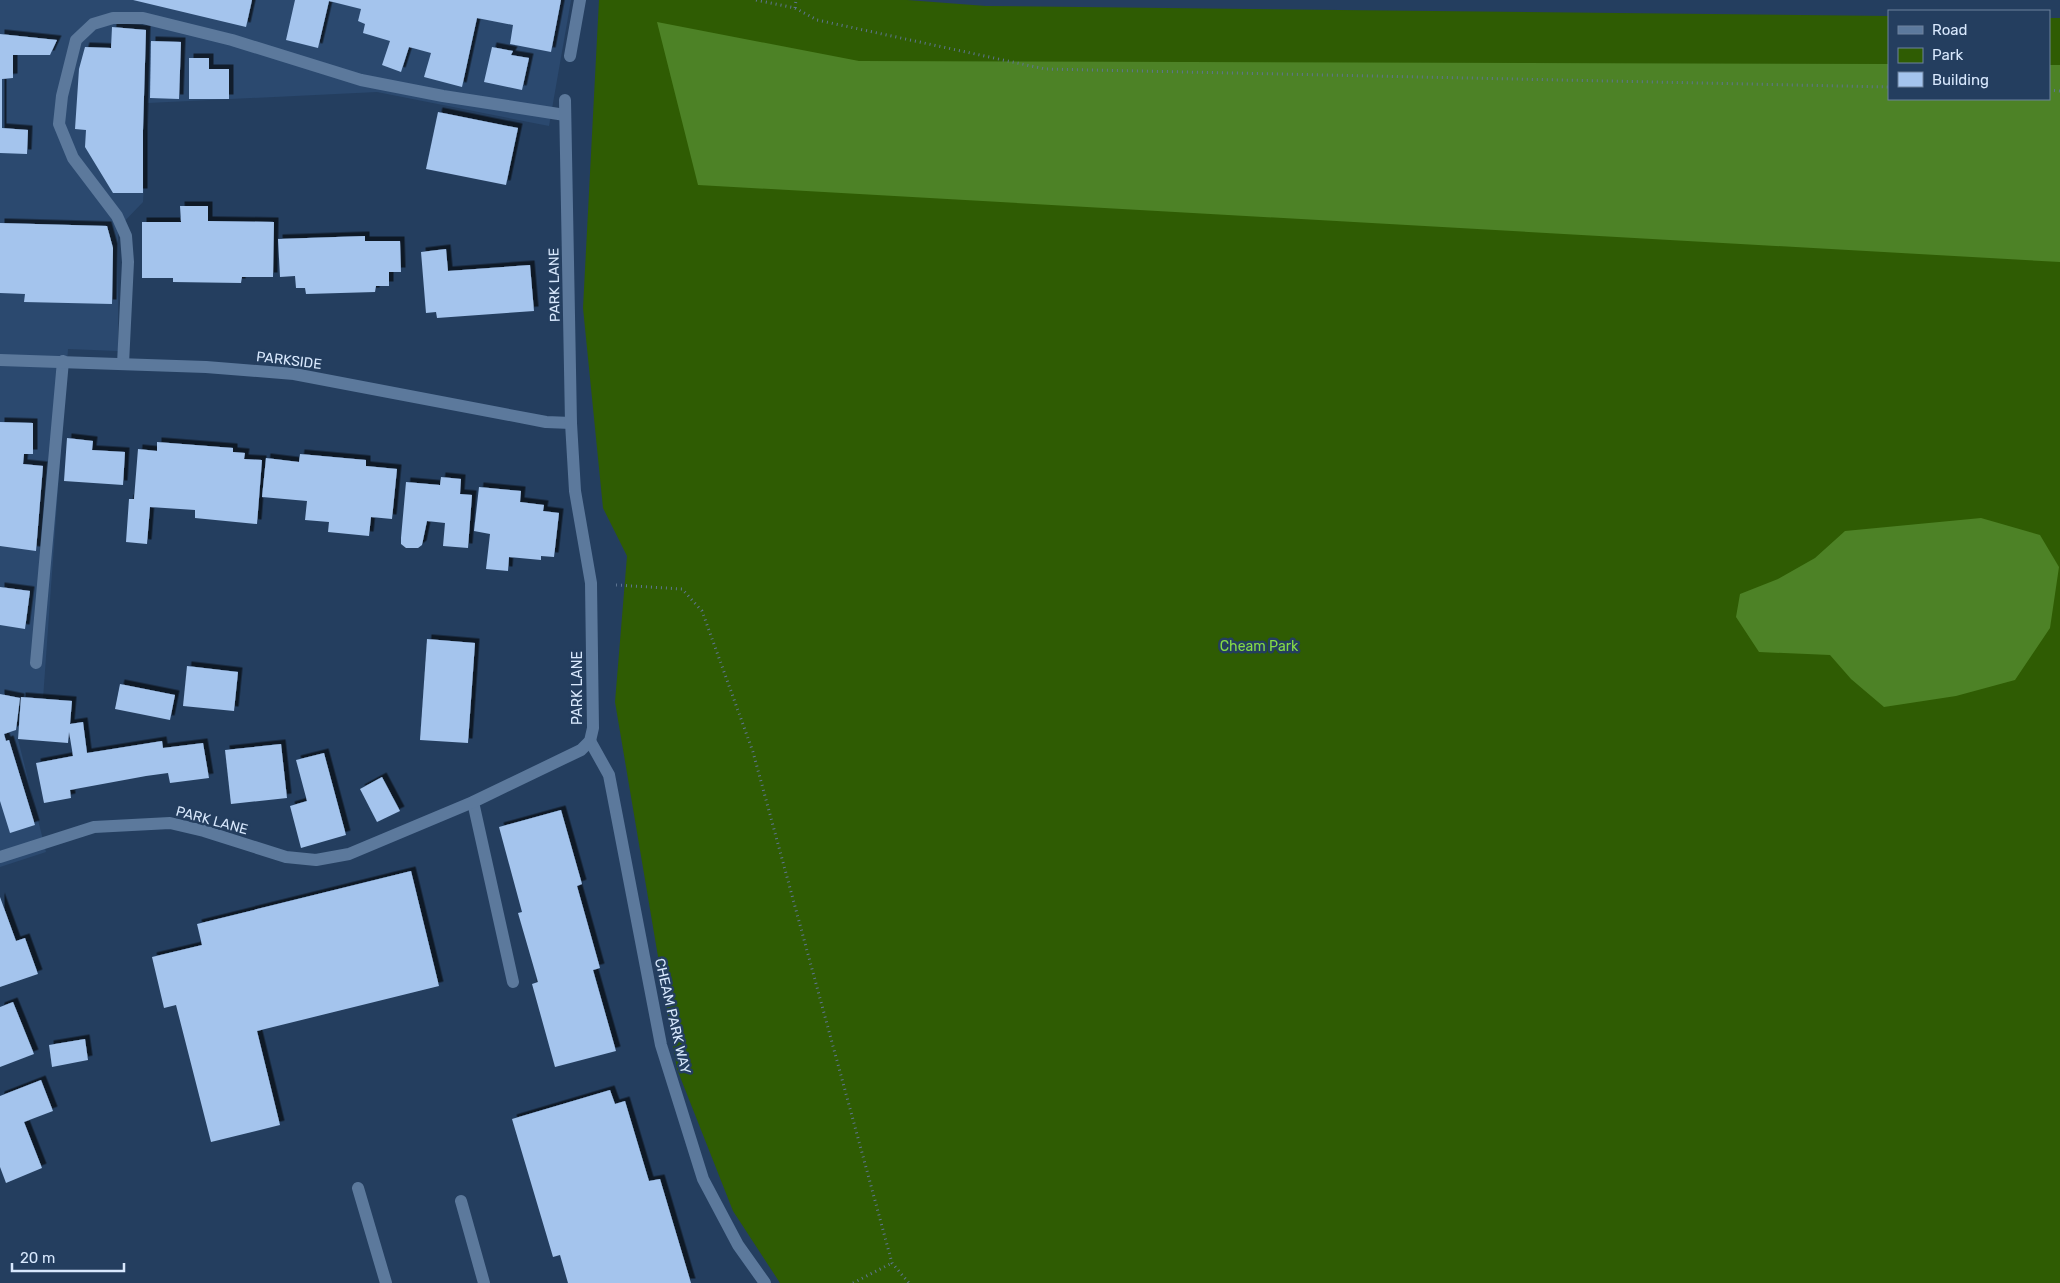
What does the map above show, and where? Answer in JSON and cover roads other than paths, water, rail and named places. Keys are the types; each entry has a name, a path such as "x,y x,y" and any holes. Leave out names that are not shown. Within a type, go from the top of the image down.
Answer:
{"street":[{"path":"570,56 580,0"},
{"path":"123,364 128,262 126,236 117,216 72,158 59,124 62,96 76,40 93,24 113,18 143,18 232,40 361,80 443,96 565,115"},
{"name":"PARK LANE","path":"0,857 94,827 170,823 204,831 286,857 316,860 349,854 472,802 581,750 590,741 592,728 591,583 575,491 571,423 565,100"},
{"name":"PARKSIDE","path":"0,360 206,367 294,374 546,422 571,423"},
{"path":"36,663 63,361"},
{"name":"CHEAM PARK WAY","path":"590,741 609,776 661,1045 700,1170 738,1245 764,1283"},
{"path":"472,802 513,982"},
{"path":"358,1188 386,1283"},
{"path":"461,1201 484,1283"}],"park label":[{"name":"Cheam Park","path":"1259,646"}]}
